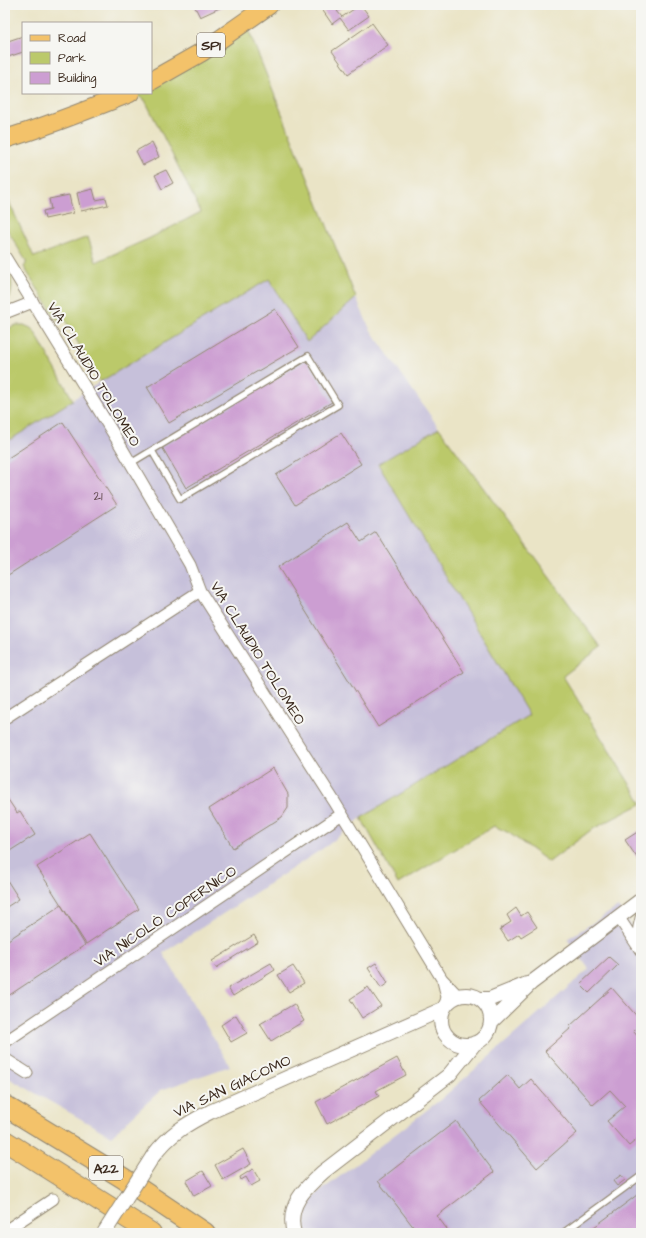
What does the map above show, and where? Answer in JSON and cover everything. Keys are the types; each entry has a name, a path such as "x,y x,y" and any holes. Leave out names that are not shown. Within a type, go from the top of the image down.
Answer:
{"highway":[{"name":"A22","path":"5,1106 123,1178 206,1233"},
{"name":"A22","path":"5,1141 151,1233"}],"main road":[{"name":"SP1","path":"152,80 202,52 269,5"},
{"path":"5,139 80,114 128,94"}],"street":[{"name":"VIA CLAUDIO TOLOMEO","path":"5,257 131,463 190,565 200,592 342,814 442,979 458,996"},
{"path":"5,314 33,302"},
{"path":"5,718 200,592"},
{"name":"VIA NICOLÒ COPERNICO","path":"5,1042 342,814"},
{"path":"294,1233 292,1226 292,1214 299,1197 307,1187 323,1172 449,1074 476,1043 484,1038 491,1022 531,983 641,900"},
{"path":"619,918 640,950"},
{"path":"640,950 638,941 641,918"},
{"name":"VIA CLAUDIO TOLOMEO","path":"442,979 447,998 444,1007"},
{"path":"439,1083 447,1070 452,1054 440,1019 444,1007 449,1001 458,996 469,995 480,999 490,998 531,983"},
{"path":"480,999 488,1009 491,1022"},
{"name":"VIA SAN GIACOMO","path":"104,1233 153,1156 170,1136 188,1123 417,1021 444,1007"},
{"path":"417,1021 436,1026 462,1045 476,1043"},
{"path":"5,1059 27,1073"},
{"path":"5,1230 53,1199"}],"lane":[{"path":"131,463 152,450 308,356 338,405 180,499 152,450"},
{"path":"563,1233 641,1176"}],"shaded area":[{"path":"269,279 307,342 356,298 370,329 439,428 378,465 530,716 361,818 328,845 163,953 230,1066 161,1090 111,1136 5,1076 5,443 100,382"},
{"path":"618,907 641,939 641,1233 307,1233 305,1230 307,1211 313,1197 440,1100 589,969 567,939"}],"green space":[{"path":"246,24 356,298 307,342 269,279 100,382 63,316 57,320 24,267 26,261 5,226 5,193 34,257 88,237 96,262 148,239 201,212 145,100 136,95 152,94 152,84"},
{"path":"10,273 12,285 11,293 5,304 5,276"},
{"path":"16,325 24,325 33,329 73,400 5,443 5,330"},
{"path":"439,428 601,647 563,676 641,804 591,830 549,862 509,833 494,826 398,884 361,818 529,715 378,464"}],"building":[{"path":"194,5 226,5 200,17"},
{"path":"319,5 345,5 337,11 342,17 354,9 351,5 361,5 369,16 349,30 340,18 332,24"},
{"path":"372,23 388,45 348,74 332,51"},
{"path":"22,36 22,52 5,58 5,42"},
{"path":"152,142 159,157 143,165 136,151"},
{"path":"166,170 173,183 162,189 155,175"},
{"path":"93,189 96,200 106,198 108,205 81,211 77,193"},
{"path":"69,195 73,213 45,219 43,211 51,209 49,199"},
{"path":"275,309 299,347 169,423 147,387"},
{"path":"307,361 332,402 186,488 162,447"},
{"path":"63,422 117,505 5,577 5,460"},
{"path":"341,433 361,464 295,505 276,475"},
{"path":"348,522 361,542 376,532 464,672 378,727 278,567"},
{"path":"273,768 288,794 288,808 282,817 233,848 209,809"},
{"path":"5,795 17,813 20,811 35,835 5,854"},
{"path":"639,831 641,834 640,862 625,840"},
{"path":"90,833 139,909 86,944 37,867"},
{"path":"5,877 19,899 5,908"},
{"path":"61,905 85,945 8,996 5,995 5,942"},
{"path":"516,908 521,916 527,912 537,927 521,937 519,934 508,941 500,929 511,922 507,915"},
{"path":"254,935 258,942 216,968 212,961"},
{"path":"609,957 618,965 589,993 580,984"},
{"path":"271,963 275,970 233,996 228,988"},
{"path":"376,963 388,983 381,988 368,968"},
{"path":"293,966 304,983 289,992 278,975"},
{"path":"368,987 381,1006 362,1018 350,999"},
{"path":"612,988 641,1021 641,1024 633,1031 641,1040 641,1136 629,1146 607,1121 625,1106 610,1090 593,1105 545,1051"},
{"path":"294,1004 304,1021 271,1041 260,1024"},
{"path":"236,1015 247,1033 231,1042 221,1025"},
{"path":"397,1058 406,1075 376,1091 379,1096 327,1124 316,1102"},
{"path":"508,1075 520,1089 531,1079 577,1133 537,1168 479,1101"},
{"path":"456,1121 494,1172 437,1216 450,1233 418,1233 378,1181"},
{"path":"243,1149 251,1164 223,1180 215,1165"},
{"path":"253,1169 260,1181 251,1186 246,1177 241,1180 240,1177"},
{"path":"203,1171 212,1186 194,1196 186,1181"},
{"path":"621,1175 625,1180 617,1186 613,1181"},
{"path":"641,1192 641,1233 586,1233"}]}
